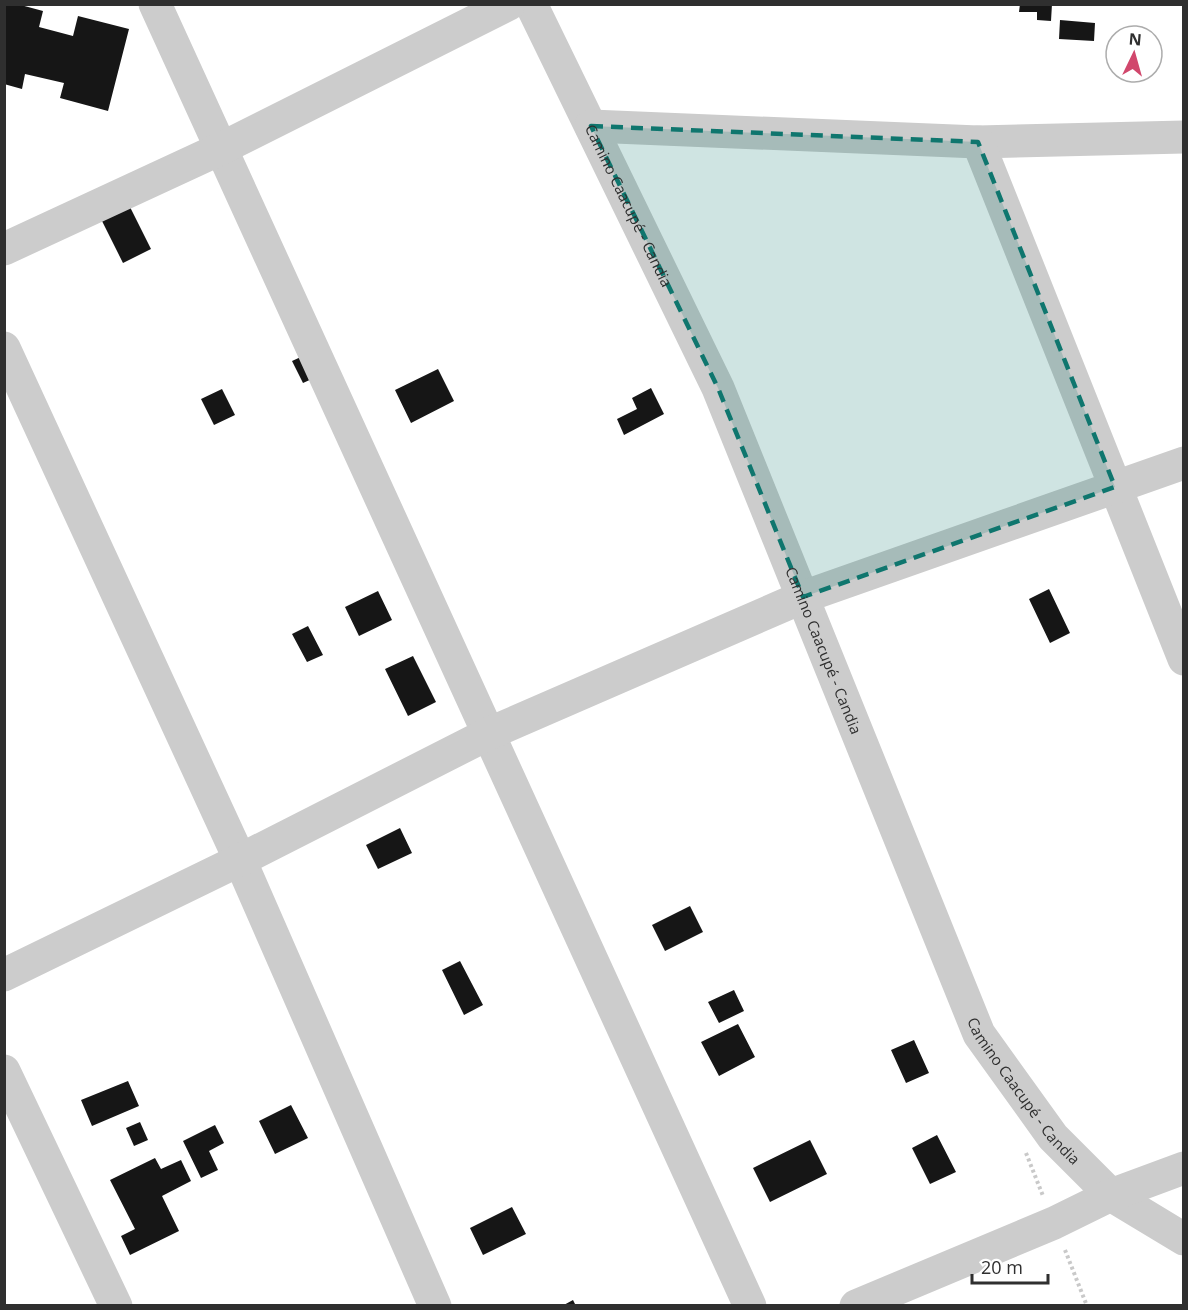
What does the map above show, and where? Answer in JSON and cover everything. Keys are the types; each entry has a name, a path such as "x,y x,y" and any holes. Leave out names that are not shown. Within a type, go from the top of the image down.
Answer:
{"street":[{"path":"155,4 750,1305"},
{"path":"4,249 220,149 509,4"},
{"name":"Camino Caacupé - Candia","path":"531,4 718,388 979,1034 1053,1137 1110,1195 1184,1239"},
{"path":"591,126 978,142 1184,138"},
{"path":"978,142 1184,659"},
{"path":"4,348 240,860 435,1305"},
{"path":"4,975 240,860 488,734 803,597 1184,463"},
{"path":"4,1071 116,1305"},
{"path":"856,1305 1054,1223 1110,1195 1184,1168"}],"path":[{"path":"1023,1145 1087,1305"}],"highlighted area":[{"path":"591,126 978,142 1115,487 803,597 718,388"}],"building":[{"path":"4,4 17,4 43,11 39,27 73,36 78,16 129,29 108,111 60,98 64,83 25,74 22,89 4,84"},
{"path":"1020,4 1052,4 1051,21 1037,20 1037,12 1019,12"},
{"path":"1060,20 1095,23 1094,41 1059,39"},
{"path":"129,205 151,249 123,263 101,219"},
{"path":"303,356 314,378 303,383 292,361"},
{"path":"438,369 454,401 411,423 395,390"},
{"path":"651,388 664,414 624,435 617,419 637,409 632,398"},
{"path":"222,389 235,415 214,425 201,399"},
{"path":"1049,589 1070,633 1050,643 1029,599"},
{"path":"378,591 392,620 359,636 345,607"},
{"path":"308,626 323,655 307,662 292,634"},
{"path":"413,656 436,702 408,716 385,669"},
{"path":"400,828 412,853 378,869 366,845"},
{"path":"690,906 703,932 665,951 652,925"},
{"path":"460,961 483,1005 464,1015 442,970"},
{"path":"734,990 744,1011 719,1023 708,1002"},
{"path":"738,1024 755,1057 719,1076 701,1042"},
{"path":"914,1040 929,1073 906,1083 891,1050"},
{"path":"128,1081 139,1106 92,1126 81,1100"},
{"path":"291,1105 308,1138 275,1154 259,1121"},
{"path":"140,1122 148,1140 134,1146 126,1128"},
{"path":"215,1125 224,1143 209,1151 218,1170 201,1178 183,1141"},
{"path":"937,1135 956,1172 930,1184 912,1148"},
{"path":"810,1140 827,1174 770,1202 753,1168"},
{"path":"155,1158 161,1169 181,1160 191,1181 162,1196 179,1231 130,1255 121,1236 135,1229 110,1180"},
{"path":"512,1207 526,1234 483,1255 470,1228"},
{"path":"573,1300 576,1306 562,1306"}]}
